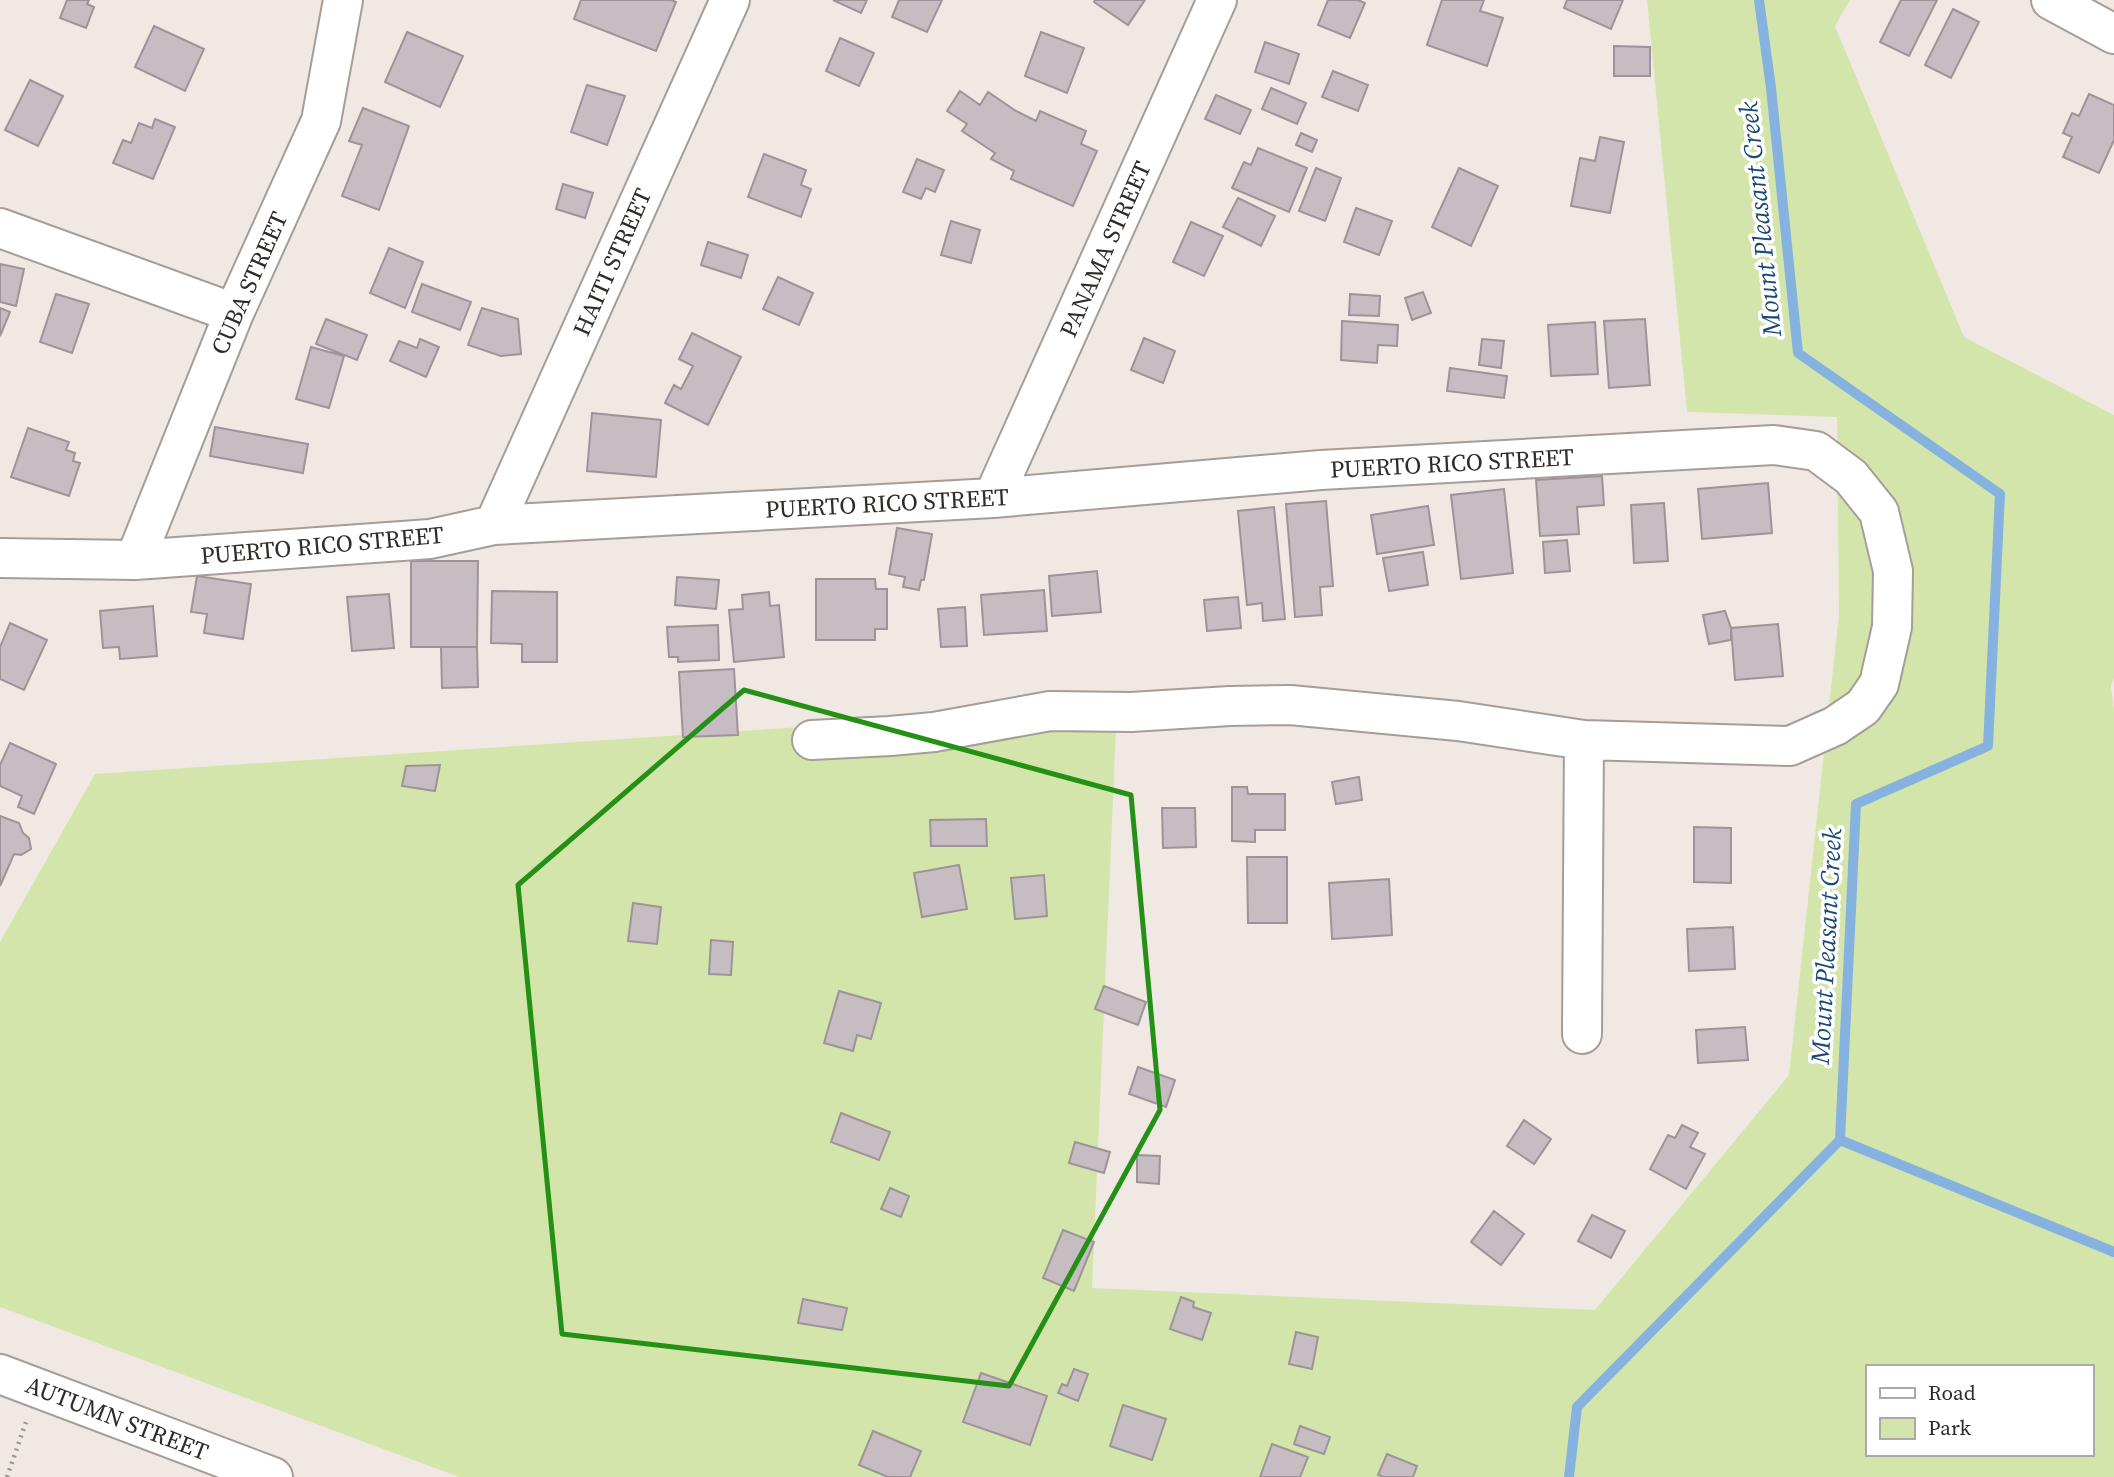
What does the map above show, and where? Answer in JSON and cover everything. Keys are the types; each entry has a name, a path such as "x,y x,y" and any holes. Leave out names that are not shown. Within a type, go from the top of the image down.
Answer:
{"street":[{"name":"CUBA STREET","path":"135,560 234,313 321,121 343,0"},
{"name":"HAITI STREET","path":"494,525 730,0"},
{"name":"PANAMA STREET","path":"993,498 1217,0"},
{"path":"2051,0 2114,34"},
{"path":"0,228 234,313"},
{"name":"PUERTO RICO STREET","path":"0,558 135,560 430,539 494,525 993,498 1321,470 1774,445 1816,451 1852,477 1879,512 1893,571 1892,627 1879,684 1863,707 1835,726 1790,746 1584,740 1458,721 1290,705 1131,712 1050,712 934,732 812,740"},
{"path":"1582,1034 1584,740"},
{"name":"AUTUMN STREET","path":"0,1374 273,1477"}],"path":[{"path":"7,1477 37,1388"}],"highlighted area":[{"path":"744,690 1131,795 1160,1110 1009,1386 562,1334 518,885"}],"green space":[{"path":"1647,0 1850,0 1835,26 1964,337 2114,415 2114,679 2111,686 2114,710 2114,1477 459,1477 0,1307 0,942 95,774 1117,706 1092,1288 1595,1310 1789,1075 1839,614 1837,417 1687,412"}],"building":[{"path":"67,0 89,0 87,4 94,7 86,28 60,18"},
{"path":"581,0 676,2 656,51 574,19"},
{"path":"833,0 867,0 861,13"},
{"path":"899,0 942,0 927,32 892,17"},
{"path":"1145,0 1128,25 1094,2"},
{"path":"1328,0 1358,0 1365,3 1350,38 1318,25"},
{"path":"1442,0 1484,0 1480,11 1503,18 1487,66 1427,45"},
{"path":"1567,0 1623,0 1611,29 1564,8"},
{"path":"1901,0 1937,0 1909,56 1880,42"},
{"path":"1953,9 1979,22 1951,78 1925,65"},
{"path":"154,26 204,49 185,91 135,67"},
{"path":"407,32 463,56 440,107 385,82"},
{"path":"1041,32 1084,48 1067,93 1025,76"},
{"path":"840,38 874,53 859,86 826,71"},
{"path":"1265,42 1299,54 1289,84 1255,72"},
{"path":"1614,46 1650,47 1650,76 1614,76"},
{"path":"1333,71 1368,85 1358,111 1322,97"},
{"path":"30,80 63,96 38,146 5,130"},
{"path":"587,85 625,96 607,145 571,132"},
{"path":"1271,88 1306,103 1297,124 1262,109"},
{"path":"960,91 980,105 988,92 1036,121 1040,111 1086,131 1081,144 1097,151 1073,206 1011,179 1014,171 991,159 995,153 962,131 967,124 947,111"},
{"path":"2089,94 2114,105 2114,140 2099,173 2063,157 2072,137 2063,133 2072,113 2079,116"},
{"path":"1216,95 1251,110 1240,134 1205,119"},
{"path":"363,108 409,126 379,210 342,196 362,145 349,141"},
{"path":"155,119 175,127 153,179 113,163 123,140 131,143 139,123 152,128"},
{"path":"1301,133 1317,140 1312,152 1296,145"},
{"path":"1600,137 1624,142 1610,213 1571,206 1580,158 1595,161"},
{"path":"1258,148 1307,168 1289,212 1232,188 1244,162 1251,165"},
{"path":"764,154 806,170 801,185 811,189 801,217 748,197"},
{"path":"917,159 944,170 935,192 926,188 921,199 903,192"},
{"path":"1316,168 1341,178 1325,221 1299,211"},
{"path":"1459,168 1498,186 1471,246 1432,227"},
{"path":"563,184 593,193 585,218 556,209"},
{"path":"1238,198 1275,216 1261,246 1223,227"},
{"path":"1356,208 1392,221 1379,255 1344,242"},
{"path":"951,221 980,230 971,263 941,255"},
{"path":"1191,222 1223,236 1204,276 1173,262"},
{"path":"708,242 748,255 741,278 701,265"},
{"path":"389,248 423,262 405,308 370,293"},
{"path":"0,264 24,269 16,306 0,302"},
{"path":"778,277 813,293 799,325 763,309"},
{"path":"422,284 471,302 460,330 412,312"},
{"path":"1423,292 1431,313 1412,320 1405,298"},
{"path":"56,294 89,304 72,353 40,342"},
{"path":"1350,294 1380,296 1379,316 1349,315"},
{"path":"0,308 10,312 0,336"},
{"path":"482,308 518,319 521,354 501,356 468,345"},
{"path":"326,319 367,335 357,360 316,344"},
{"path":"1645,319 1650,385 1609,388 1604,321"},
{"path":"1342,321 1398,325 1397,346 1378,345 1377,363 1341,360"},
{"path":"1595,322 1598,374 1551,376 1548,325"},
{"path":"692,333 741,357 708,425 665,403 674,385 681,389 693,366 679,359"},
{"path":"1144,338 1175,351 1163,383 1131,370"},
{"path":"420,339 439,347 426,377 390,361 399,341 417,348"},
{"path":"1482,339 1504,341 1501,368 1479,365"},
{"path":"311,347 344,356 329,408 296,399"},
{"path":"1450,368 1507,376 1504,398 1447,391"},
{"path":"592,413 661,420 656,477 587,471"},
{"path":"215,427 308,444 303,473 210,456"},
{"path":"28,428 69,442 66,450 75,453 73,461 80,463 69,496 11,477"},
{"path":"1602,476 1604,505 1577,507 1579,534 1540,536 1536,480"},
{"path":"1768,483 1772,533 1702,539 1698,489"},
{"path":"1504,489 1513,573 1461,579 1451,495"},
{"path":"1326,501 1333,586 1320,587 1322,615 1295,617 1286,504"},
{"path":"1664,503 1668,561 1634,563 1631,505"},
{"path":"1428,506 1434,545 1377,554 1371,515"},
{"path":"1274,507 1285,619 1263,621 1262,603 1247,605 1238,511"},
{"path":"897,528 932,534 924,580 921,580 919,590 903,587 905,577 889,574"},
{"path":"1567,540 1570,571 1545,573 1543,542"},
{"path":"1423,552 1428,585 1389,591 1383,558"},
{"path":"411,561 478,561 477,647 411,647"},
{"path":"1097,571 1101,612 1052,616 1049,576"},
{"path":"197,576 251,584 243,639 204,633 207,614 191,612"},
{"path":"677,577 719,580 716,609 675,605"},
{"path":"816,579 875,579 876,589 887,589 887,629 875,629 875,640 816,640"},
{"path":"1044,590 1047,631 984,635 981,595"},
{"path":"492,591 557,592 557,662 522,662 522,644 491,643"},
{"path":"769,592 770,606 779,605 784,657 734,662 729,610 743,609 742,595"},
{"path":"389,594 394,648 352,651 347,597"},
{"path":"1238,597 1241,628 1207,631 1204,600"},
{"path":"153,606 157,656 120,659 119,647 103,648 100,611"},
{"path":"965,607 967,646 941,647 938,609"},
{"path":"1725,611 1731,628 1731,640 1709,644 1703,615"},
{"path":"10,623 47,640 24,690 0,679 0,647"},
{"path":"1778,624 1783,676 1735,680 1731,628"},
{"path":"718,625 719,660 678,662 678,657 669,657 667,627"},
{"path":"441,647 477,647 478,687 442,688"},
{"path":"734,669 738,735 683,737 679,672"},
{"path":"10,743 56,764 34,814 18,807 22,796 0,786 0,765"},
{"path":"440,765 435,791 402,786 406,766"},
{"path":"1359,777 1362,800 1336,804 1332,782"},
{"path":"1232,787 1247,787 1248,794 1285,794 1285,830 1255,830 1255,842 1232,841"},
{"path":"1162,808 1195,808 1196,847 1163,848"},
{"path":"0,816 19,823 23,833 29,838 31,849 21,855 14,854 0,886"},
{"path":"986,819 987,846 931,846 930,820"},
{"path":"1694,827 1731,828 1731,883 1694,882"},
{"path":"1247,857 1287,857 1287,923 1248,923"},
{"path":"959,865 967,909 922,917 914,873"},
{"path":"1044,875 1047,916 1015,919 1011,878"},
{"path":"1389,879 1392,935 1332,939 1329,883"},
{"path":"633,903 661,907 657,944 628,941"},
{"path":"1733,927 1735,969 1689,971 1687,929"},
{"path":"711,940 733,942 731,975 709,974"},
{"path":"1104,986 1146,1002 1138,1025 1095,1009"},
{"path":"839,991 881,1003 871,1039 857,1035 853,1051 824,1043"},
{"path":"1745,1027 1748,1060 1698,1063 1696,1030"},
{"path":"1138,1067 1175,1080 1166,1107 1129,1094"},
{"path":"841,1113 890,1132 879,1160 831,1142"},
{"path":"1524,1120 1551,1139 1534,1164 1507,1146"},
{"path":"1682,1125 1698,1133 1690,1147 1705,1154 1686,1189 1650,1169 1668,1135 1675,1138"},
{"path":"1075,1142 1110,1152 1104,1173 1069,1163"},
{"path":"1137,1155 1160,1156 1159,1184 1137,1182"},
{"path":"890,1188 909,1196 901,1217 881,1209"},
{"path":"1494,1211 1524,1234 1501,1265 1471,1242"},
{"path":"1592,1215 1625,1231 1611,1258 1578,1241"},
{"path":"1063,1230 1094,1242 1074,1291 1043,1278"},
{"path":"1181,1297 1194,1302 1193,1307 1211,1313 1202,1340 1170,1329"},
{"path":"803,1299 847,1308 842,1330 798,1323"},
{"path":"1296,1332 1318,1337 1312,1369 1289,1364"},
{"path":"1074,1369 1088,1374 1078,1401 1058,1393 1062,1384 1067,1386"},
{"path":"981,1373 1047,1396 1030,1445 963,1422"},
{"path":"1123,1405 1166,1419 1152,1460 1110,1446"},
{"path":"1300,1426 1330,1437 1324,1454 1294,1444"},
{"path":"873,1431 921,1451 910,1477 888,1477 859,1465"},
{"path":"1272,1444 1308,1457 1300,1477 1260,1477"},
{"path":"1387,1454 1417,1466 1413,1477 1378,1475"}],"waterway":[{"name":"Mount Pleasant Creek","path":"1569,1477 1577,1407 1840,1140 1856,804 1988,746 2000,494 1798,353 1771,88 1759,0"},
{"path":"1840,1140 2114,1252"}]}
